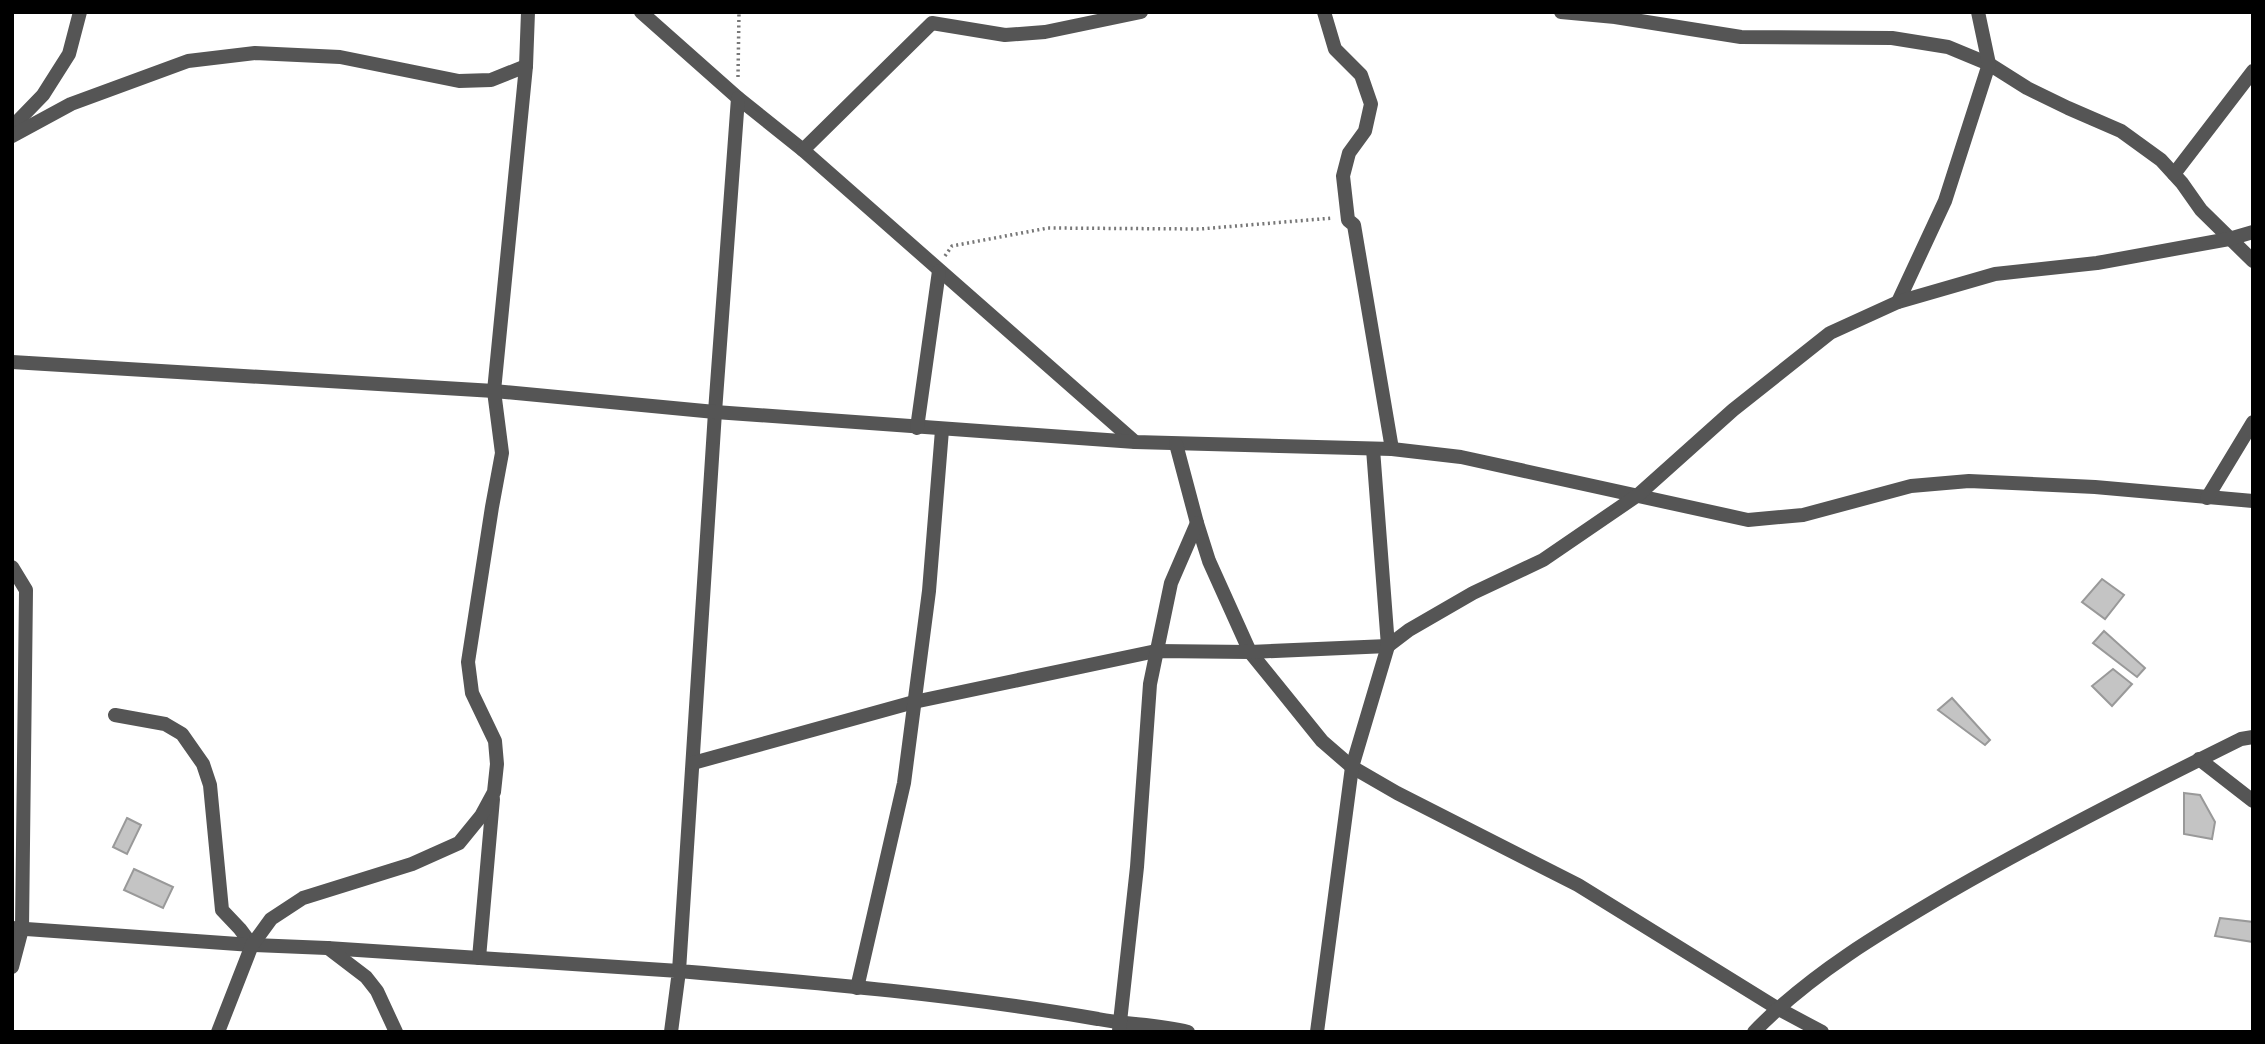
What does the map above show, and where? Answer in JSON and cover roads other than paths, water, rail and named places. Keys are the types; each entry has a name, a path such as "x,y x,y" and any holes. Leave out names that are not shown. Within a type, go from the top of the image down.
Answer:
{"street":[{"path":"12,127 43,95 69,54 80,12"},
{"path":"479,958 497,764 495,741 472,693 468,662 502,453 494,391 526,66 528,12"},
{"path":"641,12 738,98 803,150 1135,442"},
{"path":"803,150 932,23 1005,35 1045,32 1142,12"},
{"path":"1324,12 1335,48 1361,75 1371,104 1366,131 1349,153 1343,176 1348,220 1354,225 1392,449"},
{"path":"1561,12 1613,15 1741,37 1892,38 1948,47 1989,64 2027,88 2121,131 2161,160 2201,210 2253,261"},
{"path":"1898,302 1945,201 1989,64 1978,12"},
{"path":"12,136 71,104 188,61 255,53 340,57 459,81 491,80 526,66"},
{"path":"2174,174 2253,71"},
{"path":"671,1032 679,971 738,98"},
{"path":"692,763 914,702 1156,651 1250,652 1388,646 1409,630 1473,593 1543,560 1638,495 1733,410 1830,333 1898,302 1995,274 2097,263 2229,239 2253,232"},
{"path":"917,428 939,271"},
{"path":"12,362 494,391 942,430 1135,442 1392,449 1461,457 1748,520 1803,515 1911,485 1969,481 2095,487 2253,501"},
{"path":"2207,498 2253,422"},
{"path":"857,988 904,783 929,591 942,430"},
{"path":"1176,443 1209,561 1250,652 1322,741 1352,767 1397,793 1578,885 1777,1008 1822,1032"},
{"path":"1317,1032 1352,767 1388,646 1373,449"},
{"path":"1119,1027 1137,867 1150,684 1171,583 1197,523"},
{"path":"12,568 26,590 17,929 12,967"},
{"path":"115,715 165,724 182,734 204,764 209,785 222,910 252,946"},
{"path":"1754,1032 1777,1008 1868,939 2013,856 2199,759 2241,739 2253,737"},
{"path":"2199,759 2253,801"},
{"path":"218,1032 252,946 271,919 303,898 412,864 459,842 481,816 494,792"},
{"path":"17,929 679,971 1020,1006 1119,1027 1167,1026 1188,1032"},
{"path":"327,948 366,977 377,992 396,1032"}]}
